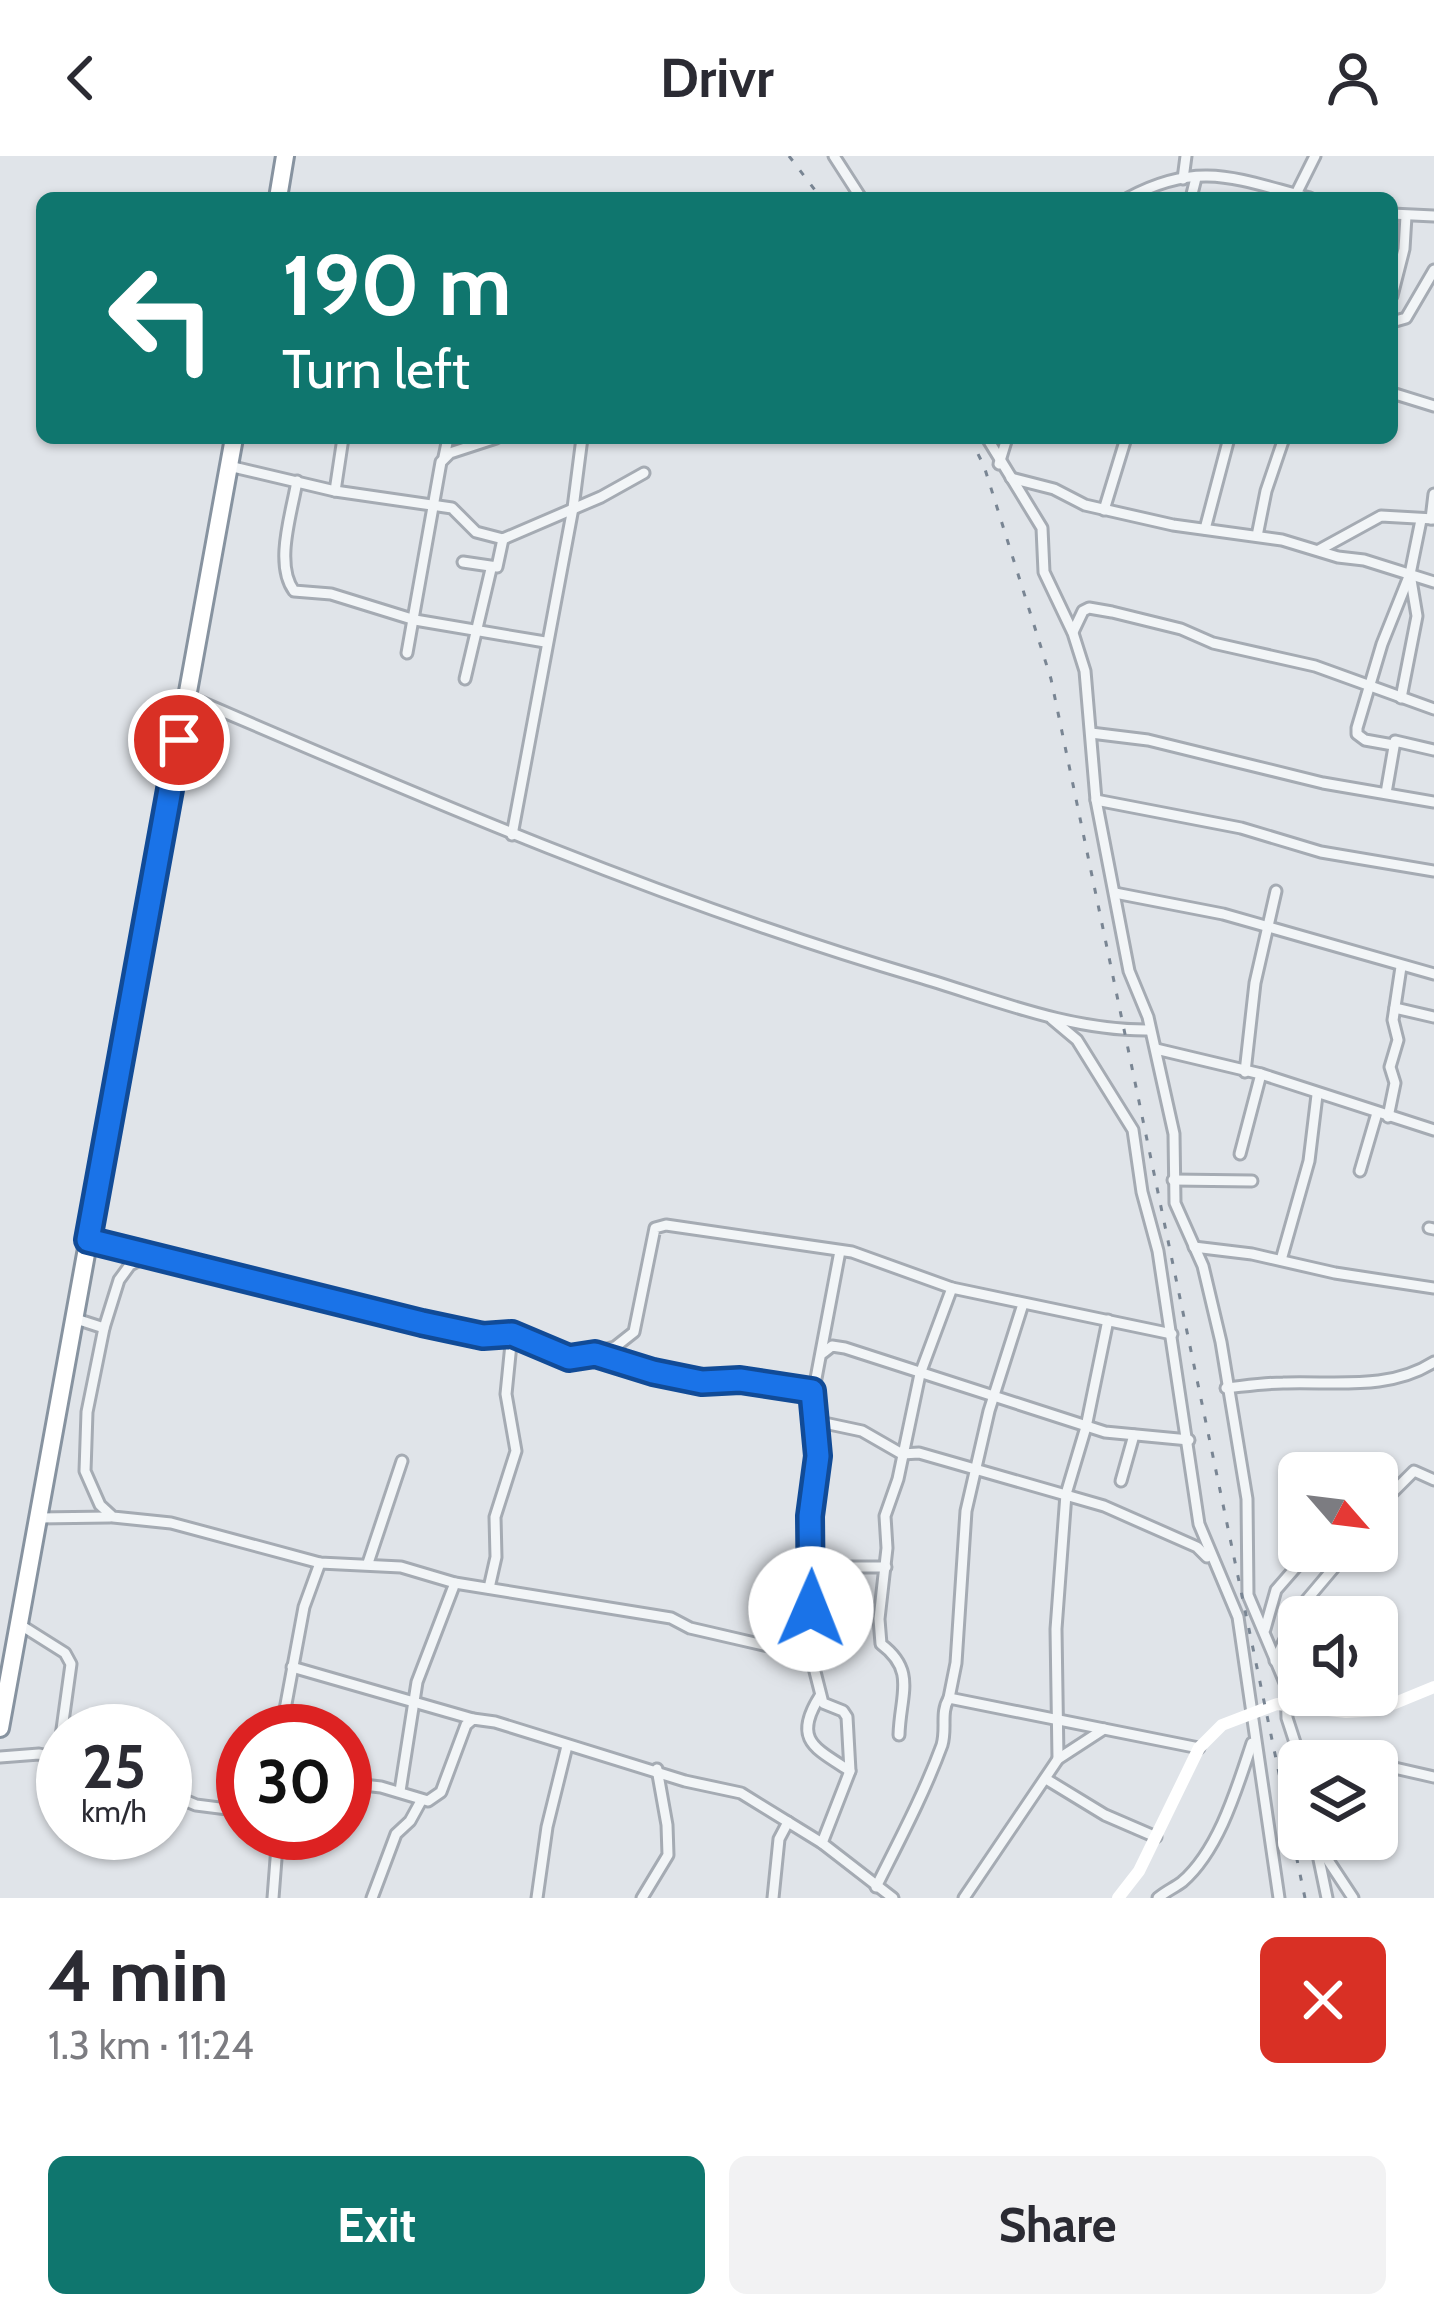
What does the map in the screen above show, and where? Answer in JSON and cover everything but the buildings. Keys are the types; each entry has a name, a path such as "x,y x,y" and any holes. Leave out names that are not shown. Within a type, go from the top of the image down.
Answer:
{"highway":[{"path":"279,192 285,156"},
{"path":"0,1728 233,444"}],"street":[{"path":"834,156 857,192"},
{"path":"1183,178 1186,156"},
{"path":"1297,192 1315,156"},
{"path":"1145,192 1183,178 1235,176 1283,192"},
{"path":"1193,192 1196,178"},
{"path":"1398,215 1434,216"},
{"path":"1398,272 1406,216"},
{"path":"1398,320 1406,318 1434,270"},
{"path":"1398,394 1434,406"},
{"path":"335,490 343,444"},
{"path":"407,653 447,444"},
{"path":"444,458 480,444"},
{"path":"512,835 581,444"},
{"path":"990,444 1042,528 1043,572 1073,633 1085,671 1096,800 1129,970 1156,1049 1177,1153 1173,1180 1179,1219 1203,1266 1221,1342 1247,1499 1248,1595 1278,1667"},
{"path":"1000,464 1005,444"},
{"path":"1104,510 1124,444"},
{"path":"1205,529 1227,444"},
{"path":"1257,536 1282,444"},
{"path":"228,466 455,510 476,532 503,539 644,473"},
{"path":"1011,478 1046,486 1104,510 1257,536 1434,583"},
{"path":"297,481 286,558 289,586 294,591 331,594 416,620 545,642"},
{"path":"1393,745 1357,734 1382,644 1434,494"},
{"path":"1318,550 1382,516 1429,519"},
{"path":"463,562 491,569 498,565 503,539"},
{"path":"465,679 491,569"},
{"path":"1401,698 1417,616 1410,574"},
{"path":"1073,633 1083,611 1112,612 1180,629 1213,643 1315,666 1434,709"},
{"path":"187,696 512,835 755,927 1048,1015 1106,1030 1148,1030"},
{"path":"1091,734 1148,740 1323,783 1434,802"},
{"path":"1386,793 1395,741 1434,750"},
{"path":"1096,800 1241,828 1321,852 1434,871"},
{"path":"1245,1072 1255,983 1276,891"},
{"path":"1115,893 1168,901 1434,974"},
{"path":"1360,1171 1396,1083 1390,1066 1398,1040 1394,1008 1401,967"},
{"path":"1394,1008 1434,1017"},
{"path":"1048,1015 1077,1040 1133,1130 1172,1334 1199,1524 1238,1617 1279,1898"},
{"path":"1156,1049 1261,1074 1434,1130"},
{"path":"1240,1154 1261,1074"},
{"path":"1281,1260 1309,1161 1317,1095"},
{"path":"1173,1180 1252,1180"},
{"path":"88,1240 422,1323 483,1336 512,1334 569,1358 595,1354 634,1332 659,1225 872,1257 952,1288 1172,1334"},
{"path":"1194,1247 1434,1288"},
{"path":"823,1843 850,1771 848,1718 843,1711 825,1706 811,1656 810,1516 818,1456 812,1391 840,1251"},
{"path":"113,1517 88,1482 83,1458 87,1412 104,1328 125,1270 151,1254"},
{"path":"899,1735 904,1669 881,1644 880,1632 885,1516 920,1373 952,1288"},
{"path":"876,1887 946,1732 943,1711 949,1698 959,1620 966,1511 1023,1304"},
{"path":"74,1318 104,1328"},
{"path":"1058,1759 1057,1616 1066,1495 1108,1320"},
{"path":"489,1588 496,1557 495,1516 516,1451 506,1394 512,1334"},
{"path":"823,1353 832,1346 844,1348 1086,1426 1189,1440"},
{"path":"595,1354 702,1382 740,1380 812,1391"},
{"path":"1226,1388 1373,1382 1434,1362"},
{"path":"815,1421 862,1431 902,1454 920,1453 1104,1506 1197,1547 1211,1561"},
{"path":"1120,1481 1134,1435"},
{"path":"368,1563 402,1461"},
{"path":"1398,1487 1414,1471 1434,1480"},
{"path":"38,1518 113,1517 171,1523 320,1563 401,1567 455,1583 671,1618 690,1628 811,1656"},
{"path":"285,1704 304,1607 320,1563"},
{"path":"830,1565 841,1634"},
{"path":"811,1567 886,1567"},
{"path":"1264,1629 1280,1583 1290,1572"},
{"path":"1275,1661 1300,1609 1331,1572"},
{"path":"400,1791 414,1701 434,1630 455,1583"},
{"path":"18,1624 65,1653 71,1664 67,1704"},
{"path":"292,1667 473,1719 531,1730 567,1745 741,1793 823,1843 893,1898"},
{"path":"1398,1702 1434,1687"},
{"path":"820,1696 808,1719 807,1733 818,1750 850,1771"},
{"path":"949,1698 1199,1748"},
{"path":"1118,1898 1156,1838 1199,1748 1222,1725 1278,1705"},
{"path":"372,1787 428,1801 441,1792 466,1725 473,1719"},
{"path":"964,1898 1058,1759 1104,1729"},
{"path":"1158,1898 1186,1877 1215,1834 1254,1736"},
{"path":"537,1898 547,1827 567,1745"},
{"path":"0,1757 36,1754"},
{"path":"642,1898 668,1855 668,1826 657,1769"},
{"path":"1398,1769 1434,1777"},
{"path":"1046,1779 1105,1815 1156,1838"},
{"path":"372,1898 396,1834 421,1801"},
{"path":"773,1898 778,1839 788,1822"},
{"path":"273,1898 276,1860"},
{"path":"1319,1860 1327,1898"},
{"path":"1328,1860 1353,1898"}],"railway":[{"path":"789,156 816,192"},
{"path":"973,444 1051,679 1305,1898"}],"route":[{"path":"179,740 88,1240 422,1323 483,1336 512,1334 569,1358 595,1354 702,1382 740,1380 812,1391 818,1456 810,1516 811,1609"}]}
